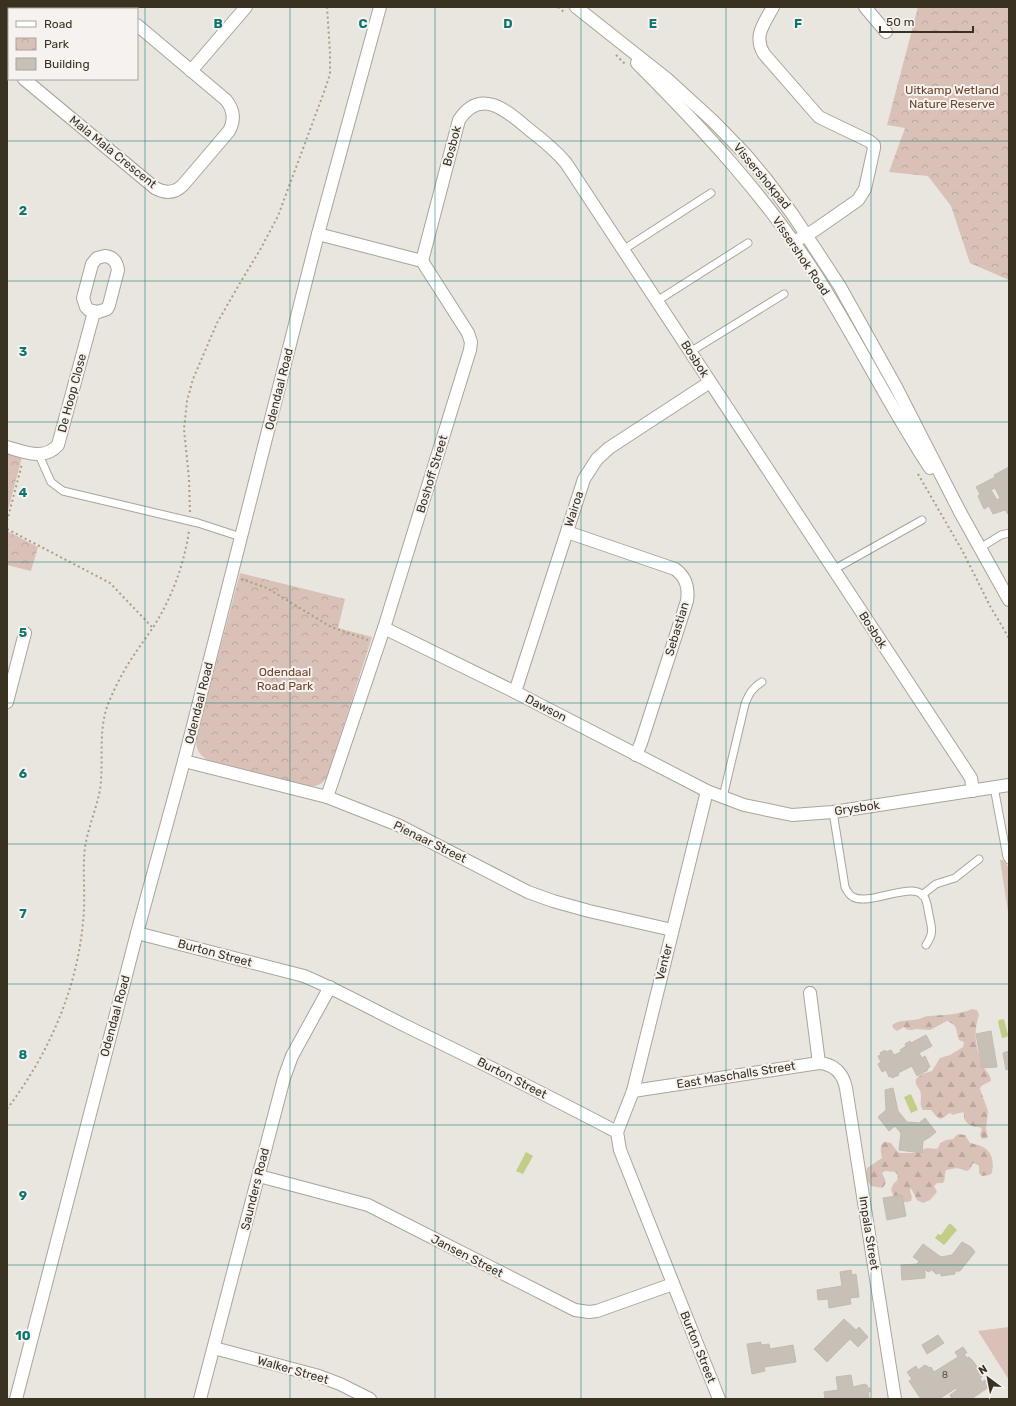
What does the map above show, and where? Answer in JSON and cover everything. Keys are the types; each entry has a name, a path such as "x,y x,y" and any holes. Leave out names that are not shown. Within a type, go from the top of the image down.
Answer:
{"street":[{"path":"191,71 246,7"},
{"name":"Odendaal Road","path":"16,1399 137,933 232,576 318,234 380,7"},
{"path":"773,7 759,33 759,44 764,54 819,117 869,141 874,145 867,180 861,196 855,203 794,242"},
{"path":"865,7 886,32"},
{"name":"Vissershok Road","path":"573,12 603,29 678,104 752,186 794,242 816,275 926,461 960,512"},
{"name":"Mala Mala Crescent","path":"25,80 156,188 165,192 180,189 229,131 233,121 232,110 226,100 138,26"},
{"name":"Vissershokpad","path":"603,29 667,79 713,121 746,155 806,234"},
{"name":"Bosbok","path":"422,261 457,126 462,115 466,111 478,105 484,104 491,104 504,109 560,155 971,778 973,791"},
{"path":"318,234 422,261"},
{"name":"Vissershok Road","path":"806,234 839,286 896,387 960,512 1009,600"},
{"name":"Boshoff Street","path":"327,797 379,644 470,350 471,342 468,333 422,261"},
{"name":"De Hoop Close","path":"39,455 51,451 58,445 60,440 94,312"},
{"name":"Wairoa","path":"515,692 584,479 592,465 609,448 710,382"},
{"path":"7,447 39,455"},
{"name":"Sebastian","path":"567,532 675,569 683,576 688,588 687,601 641,743 636,754"},
{"name":"Dawson","path":"384,628 515,692 707,791"},
{"path":"7,702 13,656 25,633"},
{"name":"Pienaar Street","path":"184,761 327,797 398,826 528,892 589,911 672,930"},
{"name":"Grysbok","path":"707,791 744,805 792,815 833,812 1009,785"},
{"name":"Venter","path":"617,1132 633,1091 707,791"},
{"name":"Burton Street","path":"137,933 304,976 330,987 617,1132 620,1150 718,1399"},
{"name":"Saunders Road","path":"200,1399 284,1078 292,1056 330,987"},
{"path":"810,993 819,1062"},
{"name":"East Maschalls Street","path":"633,1091 819,1062"},
{"name":"Impala Street","path":"819,1062 832,1066 837,1070 842,1075 846,1088 895,1399"},
{"name":"Jansen Street","path":"259,1176 368,1205 575,1310 589,1312 597,1311 673,1284"},
{"name":"Walker Street","path":"214,1348 319,1376 340,1384 370,1399"}],"lane":[{"path":"623,250 711,193"},
{"path":"657,301 748,243"},
{"path":"690,352 784,294"},
{"path":"39,455 51,482 63,491 190,521 241,537"},
{"path":"833,570 922,520"},
{"path":"980,548 1001,535 1009,533"},
{"path":"723,797 745,704 752,689 762,682"},
{"path":"994,787 1006,857 1009,860"},
{"path":"833,812 845,888 849,894 854,898 863,900 907,891 916,892 922,895 926,900 932,929 932,936 926,945"},
{"path":"922,895 936,884 955,878 979,859"}],"path":[{"path":"7,1109 34,1071 46,1049 66,1000 81,940 84,904 84,856 87,836 100,790 102,772 102,742 107,707 136,652 162,612 177,578 187,542 190,521 189,479 184,429 186,408 190,390 197,368 217,323 260,250 278,216 324,92 330,74 327,7"},
{"path":"558,7 573,12"},
{"path":"616,55 627,66"},
{"path":"7,520 25,452"},
{"path":"915,469 963,552 990,606 1009,638"},
{"path":"7,529 110,583 153,628"},
{"path":"232,576 267,588 331,626 379,644"}],"green space":[{"name":"Uitkamp Wetland Nature Reserve","path":"918,7 1009,7 1009,280 970,263 951,206 928,176 889,172 905,128 887,125"},
{"path":"7,453 22,457 7,514"},
{"path":"7,531 38,547 31,571 7,565"},
{"name":"Odendaal Road Park","path":"240,573 345,599 338,628 372,637 327,777 318,785 307,786 208,760 200,754 197,749 196,739"},
{"path":"1000,860 1003,860 1009,868 1009,918"},
{"path":"972,1009 977,1010 979,1015 976,1025 976,1035 980,1062 990,1076 991,1081 981,1086 980,1089 988,1111 986,1129 988,1138 982,1139 980,1134 982,1129 967,1123 964,1119 963,1112 952,1115 951,1113 940,1119 931,1110 923,1110 921,1105 921,1094 916,1085 916,1079 922,1074 932,1071 940,1058 950,1055 963,1047 964,1042 959,1040 955,1026 947,1021 930,1030 911,1030 904,1027 897,1031 892,1025 900,1021 917,1020 928,1016 956,1014"},
{"path":"958,1134 965,1135 970,1143 982,1146 989,1152 993,1167 992,1173 982,1176 979,1173 979,1166 973,1163 967,1171 957,1168 946,1170 943,1183 937,1183 934,1186 937,1192 930,1200 923,1203 917,1200 911,1188 911,1201 901,1202 896,1199 891,1189 897,1181 898,1175 895,1172 885,1171 882,1173 885,1183 882,1188 871,1186 865,1178 867,1168 882,1158 881,1146 884,1142 891,1143 900,1153 914,1153 927,1148 937,1149 940,1143 953,1139"},
{"path":"1009,1327 1009,1380 978,1331"}],"shaded area":[{"path":"1004,1019 1008,1035 1007,1037 1002,1038 998,1022 999,1020"},
{"path":"911,1094 918,1110 911,1113 904,1097"},
{"path":"526,1152 533,1156 523,1174 516,1171"},
{"path":"949,1224 957,1230 944,1245 935,1238 938,1234 941,1235"}],"building":[{"path":"1009,467 1009,514 1005,510 993,514 989,506 984,509 978,496 980,494 976,487 995,477 994,475","holes":["995,488 1000,498 997,500 991,490"]},
{"path":"991,1031 997,1067 982,1068 976,1034"},
{"path":"926,1035 932,1046 919,1053 922,1058 925,1056 930,1067 927,1069 928,1070 917,1076 912,1066 898,1073 899,1075 892,1078 891,1076 889,1077 886,1070 882,1072 878,1064 881,1062 878,1056 881,1055 880,1053 885,1050 886,1052 891,1050 894,1055 901,1052 900,1050 906,1046 905,1044 910,1041 911,1043"},
{"path":"1009,1051 1009,1069 1006,1070 1003,1053"},
{"path":"893,1088 898,1111 907,1122 919,1123 925,1118 936,1132 923,1141 922,1153 899,1150 901,1133 895,1126 889,1131 878,1117 886,1110 885,1090"},
{"path":"902,1195 906,1216 887,1220 883,1198"},
{"path":"962,1242 971,1247 975,1252 960,1271 955,1271 955,1274 941,1276 941,1273 936,1274 932,1270 928,1272 925,1269 925,1278 902,1280 901,1265 917,1264 919,1261 913,1257 923,1244 941,1257 952,1255"},
{"path":"851,1270 852,1275 856,1274 859,1297 850,1298 851,1304 829,1308 828,1299 818,1300 817,1290 842,1286 840,1272"},
{"path":"844,1319 856,1330 859,1327 868,1337 858,1347 850,1339 827,1362 814,1349"},
{"path":"938,1335 944,1343 927,1354 922,1345"},
{"path":"761,1342 761,1345 769,1344 770,1349 793,1345 796,1362 764,1367 765,1371 752,1374 747,1344"},
{"path":"963,1347 967,1353 964,1354 967,1358 969,1357 973,1361 980,1371 982,1377 980,1378 982,1382 985,1380 989,1387 971,1399 952,1399 950,1395 957,1390 956,1388 939,1399 921,1399 909,1381 912,1379 907,1372 916,1366 918,1370 925,1365 930,1368 931,1367 934,1372 958,1357 955,1352"},
{"path":"851,1375 853,1387 865,1384 868,1388 870,1388 870,1392 868,1392 869,1398 825,1399 824,1392 838,1390 836,1377"}]}
